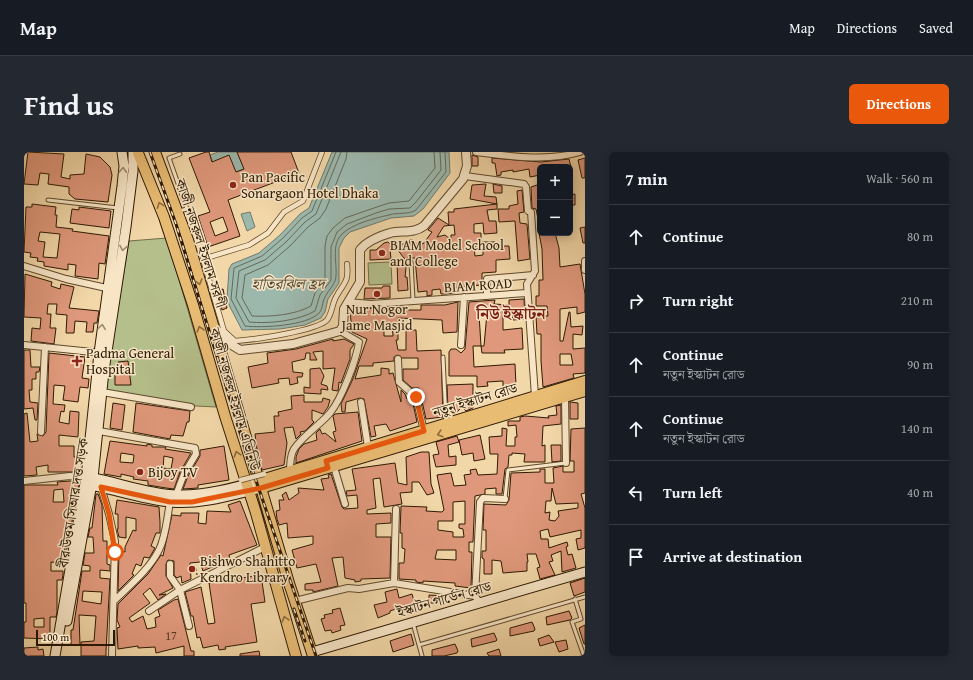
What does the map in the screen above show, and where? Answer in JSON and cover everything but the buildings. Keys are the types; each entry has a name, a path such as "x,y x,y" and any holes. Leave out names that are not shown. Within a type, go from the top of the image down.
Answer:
{"main road":[{"name":"বীর উত্তম সিআর দত্ত সড়ক","path":"91,482 102,353 121,227 124,166 122,152"},
{"name":"বীর উত্তম সিআর দত্ত সড়ক","path":"122,211 133,171 136,153"},
{"name":"কাজী নজরুল ইসলাম এভিনিউ","path":"136,153 164,217 191,298 296,656"},
{"name":"কাজী নজরুল ইসলাম সরণী","path":"156,154 188,240 212,325 264,481"},
{"name":"বীর উত্তম সিআর দত্ত সড়ক","path":"61,656 99,431 102,392 102,353"},
{"name":"নতুন ইস্কাটন রোড","path":"514,408 532,403 585,381"},
{"path":"532,403 585,387"},
{"name":"নতুন ইস্কাটন রোড","path":"264,481 290,472 330,465 514,408 585,391"},
{"name":"নতুন ইস্কাটন রোড","path":"264,481 300,477 368,448 398,443 424,431 446,424 458,425"},
{"path":"270,518 270,510 266,496 268,491 300,477"},
{"name":"কাজী নজরুল ইসলাম এভিনিউ","path":"264,481 270,518 312,654"},
{"path":"91,482 176,495 205,493 264,481"},
{"path":"91,482 170,502 192,502 245,485"},
{"path":"55,656 91,482"},
{"name":"ইস্কাটন গার্ডেন রোড","path":"312,654 413,622 477,599 585,572"}],"street":[{"path":"322,152 303,201 284,212 268,233 249,244 203,259 224,331 235,341 246,341 290,333 322,323 330,316 333,301 346,283 348,275 347,264"},
{"path":"340,331 344,309 360,282 359,253 362,247 390,234 420,229 445,203 465,176 466,152"},
{"path":"476,152 550,156 580,152"},
{"path":"465,176 524,184 528,211 531,212 535,271 527,284 527,293"},
{"path":"585,261 585,270"},
{"path":"24,266 66,279 112,290"},
{"path":"487,295 487,279 533,276"},
{"name":"BIAM ROAD","path":"350,299 358,304 371,304 527,293 532,403"},
{"path":"461,345 464,297"},
{"path":"212,325 232,345 240,350 293,344 340,331 361,340 350,374 338,400 321,422 295,447 291,456 290,472"},
{"path":"24,345 102,353"},
{"path":"41,432 45,347"},
{"path":"398,359 399,382 416,397 424,431"},
{"path":"102,392 191,407"},
{"path":"565,397 566,463"},
{"path":"361,402 368,448"},
{"path":"99,431 195,448 196,454 184,474 176,495"},
{"path":"330,465 345,504"},
{"path":"24,481 70,476 91,482 109,514 115,542 112,656"},
{"path":"295,601 348,588 359,589 394,583 477,599 480,502 483,498 505,499"},
{"path":"114,601 144,570 159,550 165,530 170,502"},
{"path":"394,583 396,509"},
{"path":"149,611 180,590 265,547"},
{"path":"170,564 170,576 180,590 188,626"}],"lane":[{"path":"178,212 187,209 169,158 184,152"},
{"path":"48,200 122,211"},
{"path":"411,262 413,300"},
{"path":"443,357 446,424"},
{"path":"505,499 508,470 566,463"},
{"path":"419,645 585,596"},
{"path":"575,599 581,619 572,622 584,656"},
{"path":"413,622 422,656"}],"green space":[{"path":"167,238 216,407 178,405 114,397 109,395 105,387 129,241"},
{"path":"391,262 392,284 369,285 368,263"}],"water":[{"path":"218,152 237,152 244,169 219,178 210,155"},
{"name":"হাতিরঝিল হ্রদ","path":"332,152 449,152 450,173 423,209 414,216 391,218 350,232 344,238 339,248 339,283 328,299 325,312 321,318 305,325 280,329 242,330 227,299 229,269 232,264 259,253 280,235 300,214 309,208"},
{"path":"250,212 255,227 247,231 241,214"}],"railway":[{"path":"150,152 176,224 249,460 316,656"},
{"path":"294,609 305,641"}],"place":[{"name":"Pan Pacific Sonargaon Hotel Dhaka","path":"233,185"},
{"name":"BIAM Model School and College","path":"382,253"},
{"name":"Nur Nogor Jame Masjid","path":"377,294"},
{"name":"Padma General Hospital","path":"77,361"},
{"name":"Bijoy TV","path":"140,472"},
{"name":"Bishwo Shahitto Kendro Library","path":"192,569"}],"district":[{"name":"নিউ ইস্কাটন","path":"511,313"}],"route":[{"path":"115,552 115,542 109,514 101,487 152,499 182,503 205,500 261,488 292,478 300,477 328,468 326,461 424,431 416,397"}]}
